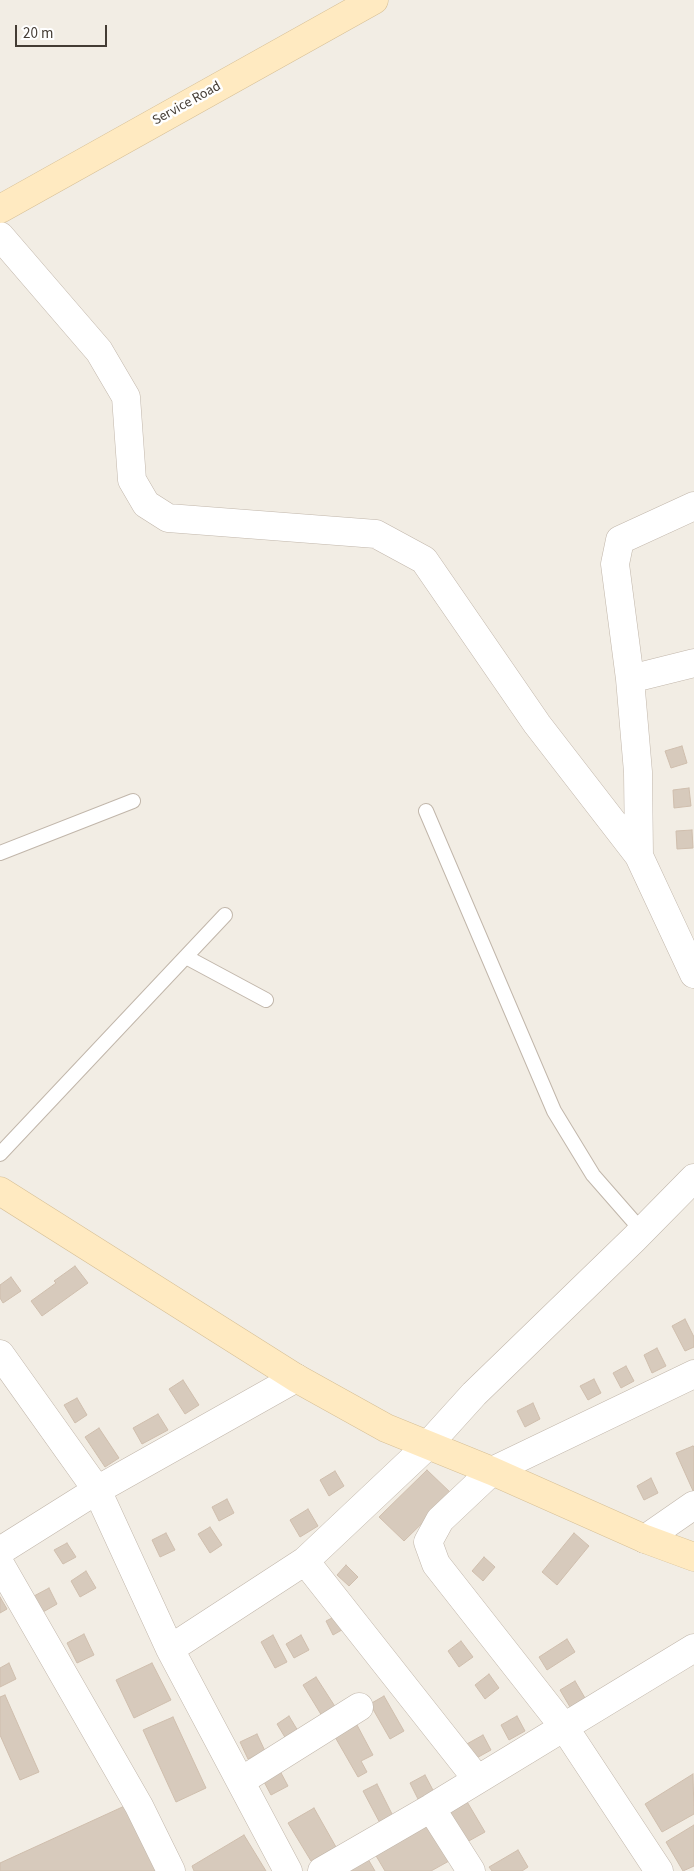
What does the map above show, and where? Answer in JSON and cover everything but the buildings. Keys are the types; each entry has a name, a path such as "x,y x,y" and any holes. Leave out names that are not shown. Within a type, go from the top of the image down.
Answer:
{"street":[{"name":"Service Road","path":"0,209 374,0"},
{"path":"0,236 99,352 126,397 132,480 146,504 168,518 376,534 424,560 537,724 640,856 694,974"},
{"path":"640,856 638,772 630,679 615,564 620,540 694,506"},
{"path":"630,679 694,663"},
{"path":"170,1649 306,1561 427,1446 474,1394 694,1178"},
{"path":"0,1191 296,1378 386,1428 645,1539 694,1556"},
{"path":"0,1354 97,1490 170,1649 288,1871"},
{"path":"659,1871 564,1727 436,1564 428,1542 440,1520 492,1472 694,1374"},
{"path":"0,1551 97,1490 296,1378"},
{"path":"645,1539 694,1505"},
{"path":"306,1561 477,1779"},
{"path":"0,1564 139,1806 171,1871"},
{"path":"322,1871 431,1808 694,1648"},
{"path":"241,1781 359,1708"},
{"path":"431,1808 471,1871"}],"lane":[{"path":"0,853 133,801"},
{"path":"426,811 554,1111 593,1175 642,1231"},
{"path":"0,1154 225,915"},
{"path":"186,957 266,1000"}]}
